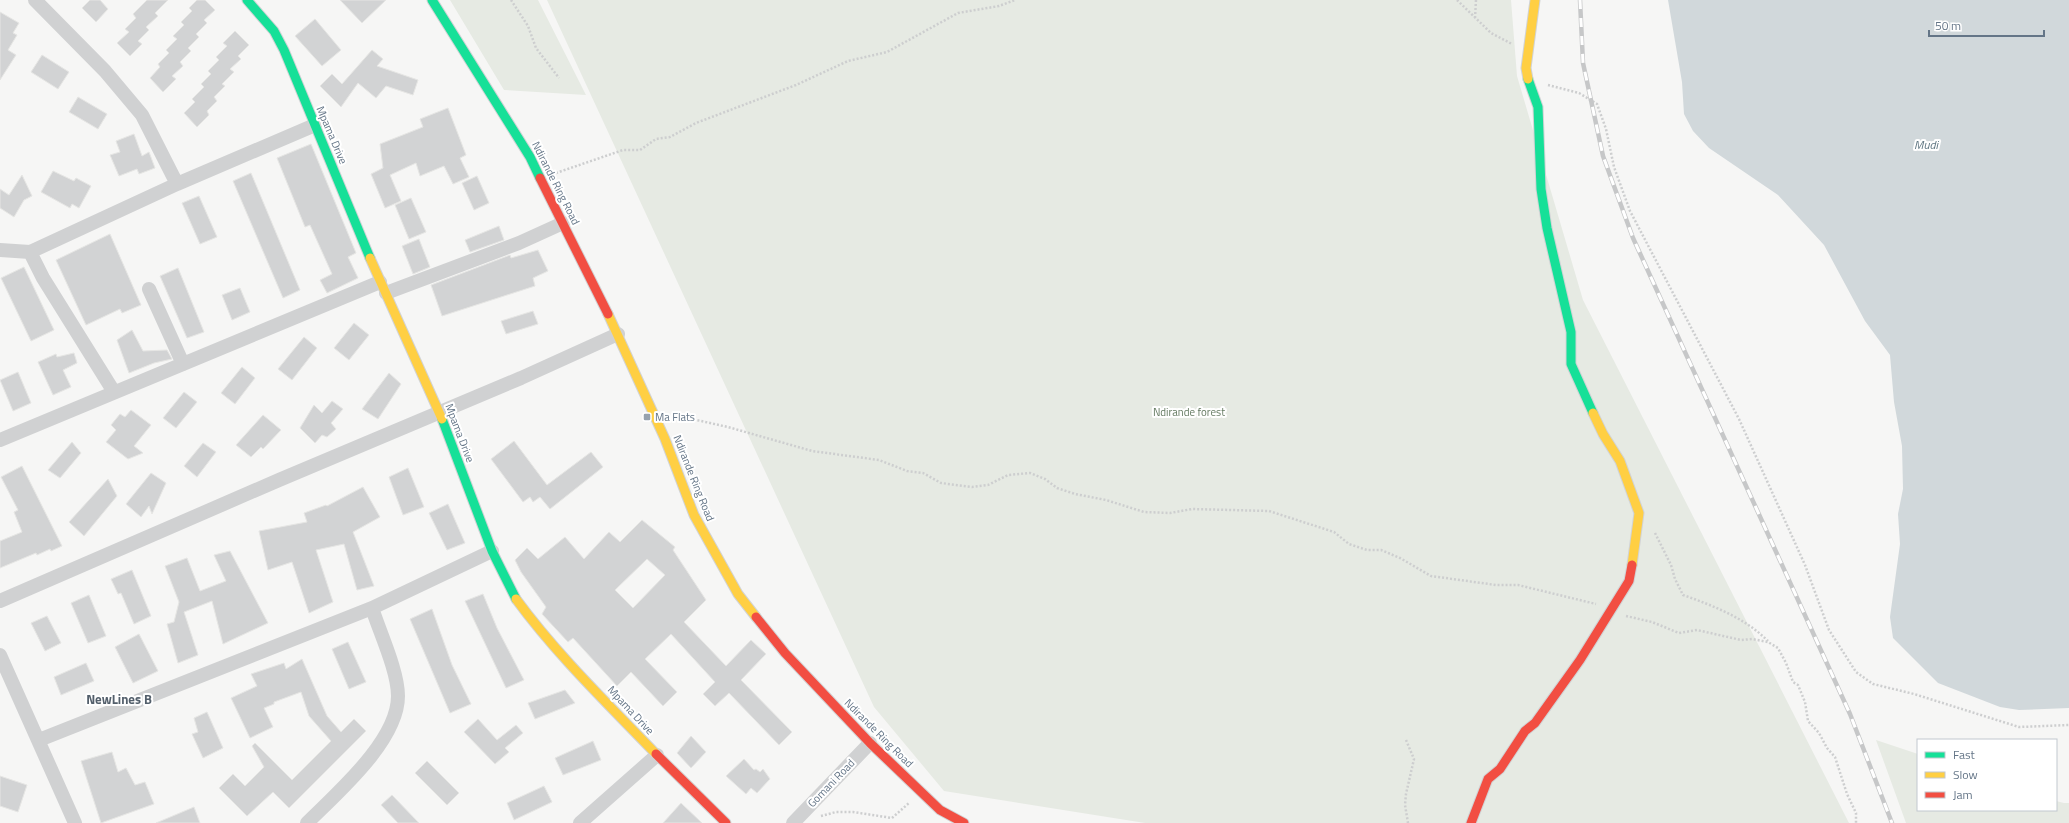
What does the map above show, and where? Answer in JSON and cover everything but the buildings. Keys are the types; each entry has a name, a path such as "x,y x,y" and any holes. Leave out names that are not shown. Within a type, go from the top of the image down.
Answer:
{"street":[{"path":"35,0 105,71 142,115 177,184"},
{"name":"Mpama Drive","path":"247,0 274,31 284,50 383,288 439,412 492,551 511,592 532,621 657,755 726,823"},
{"name":"Ndirande Ring Road","path":"432,0 530,157 618,334 651,406 694,515 738,594 785,653 870,743 940,810 964,823"},
{"path":"1471,823 1488,779 1500,768 1525,731 1535,723 1580,660 1612,609 1632,573 1638,513 1630,485 1620,461 1602,434 1571,364 1571,332 1547,228 1541,190 1538,107 1526,68 1535,0"},
{"path":"0,250 30,252 177,184 315,125"},
{"path":"0,440 183,364 383,288 519,243 563,223"},
{"path":"30,252 47,284 114,392"},
{"path":"149,289 183,364"},
{"path":"0,601 618,334"},
{"path":"39,740 372,608 492,551"},
{"path":"307,823 359,771 382,742 392,720 398,697 396,679 372,608"},
{"path":"0,654 75,823"},
{"name":"Gomani Road","path":"793,823 870,743"},
{"path":"580,823 657,755"}],"path":[{"path":"511,0 528,26 536,48 559,78"},
{"path":"541,179 623,150 640,150 656,139 670,137 696,123 796,85 848,61 887,52 958,13 999,6 1016,0"},
{"path":"1456,0 1491,33 1516,46"},
{"path":"1475,18 1476,0"},
{"path":"1531,86 1549,85 1568,89 1597,104 1606,129 1614,167 1630,212 1736,413 1805,565 1829,630 1856,672 1873,684 1914,694 2019,727 2069,725"},
{"path":"651,406 678,417 728,427 789,446 812,451 879,460 907,471 923,473 941,483 972,486 988,485 1008,474 1030,473 1045,479 1057,488 1075,494 1106,500 1144,512 1170,513 1198,508 1269,512 1334,532 1349,544 1367,550 1382,550 1400,558 1431,576 1496,585 1518,585 1612,609 1679,633 1697,630 1741,640 1752,639 1768,642"},
{"path":"1638,513 1653,527 1683,595 1712,605 1753,626 1768,642 1778,648 1786,663 1793,682 1798,685 1806,702 1808,722 1819,733 1827,748 1835,757 1846,794 1856,813 1856,823"},
{"path":"1406,740 1414,759 1406,794 1405,805 1408,823"},
{"path":"793,823 836,812 867,813 892,818 921,791"}],"green space":[{"path":"450,0 538,0 586,95 504,90"},
{"name":"Ndirande forest","path":"547,0 1511,0 1517,76 1583,300 1849,823 1145,823 944,791 874,707"},
{"path":"1876,740 1917,754 1917,811 2057,811 2057,801 2069,803 2069,823 1906,823"}],"water":[{"name":"Mudi","path":"1668,0 2069,0 2069,708 2019,710 2000,707 1938,683 1893,638 1890,617 1900,544 1898,514 1903,489 1902,446 1894,402 1890,355 1865,321 1824,245 1778,195 1709,148 1693,131 1684,114 1682,82"}],"railway":[{"path":"1580,0 1583,63 1603,156 1633,238 1850,714 1892,823"}],"traffic: fast":[{"path":"247,0 274,31 284,50 370,258"},
{"path":"432,0 530,157 540,178"},
{"path":"1528,79 1538,107 1541,189 1547,228 1571,332 1571,364 1593,413"},
{"path":"442,419 492,551 516,599"}],"traffic: slow":[{"path":"1528,79 1526,68 1535,0"},
{"path":"370,258 442,419"},
{"path":"608,314 665,439 694,515 738,594 756,617"},
{"path":"1593,413 1603,434 1620,461 1639,513 1632,565"},
{"path":"516,599 548,640 601,698 656,754"}],"traffic: jam":[{"path":"540,178 608,314"},
{"path":"1471,823 1488,779 1500,769 1525,731 1535,723 1580,660 1629,581 1632,565"},
{"path":"756,617 785,653 870,743 940,810 964,823"},
{"path":"656,754 726,823"}],"place":[{"name":"Ma Flats","path":"647,417"}],"district":[{"name":"NewLines B","path":"119,699"}]}
